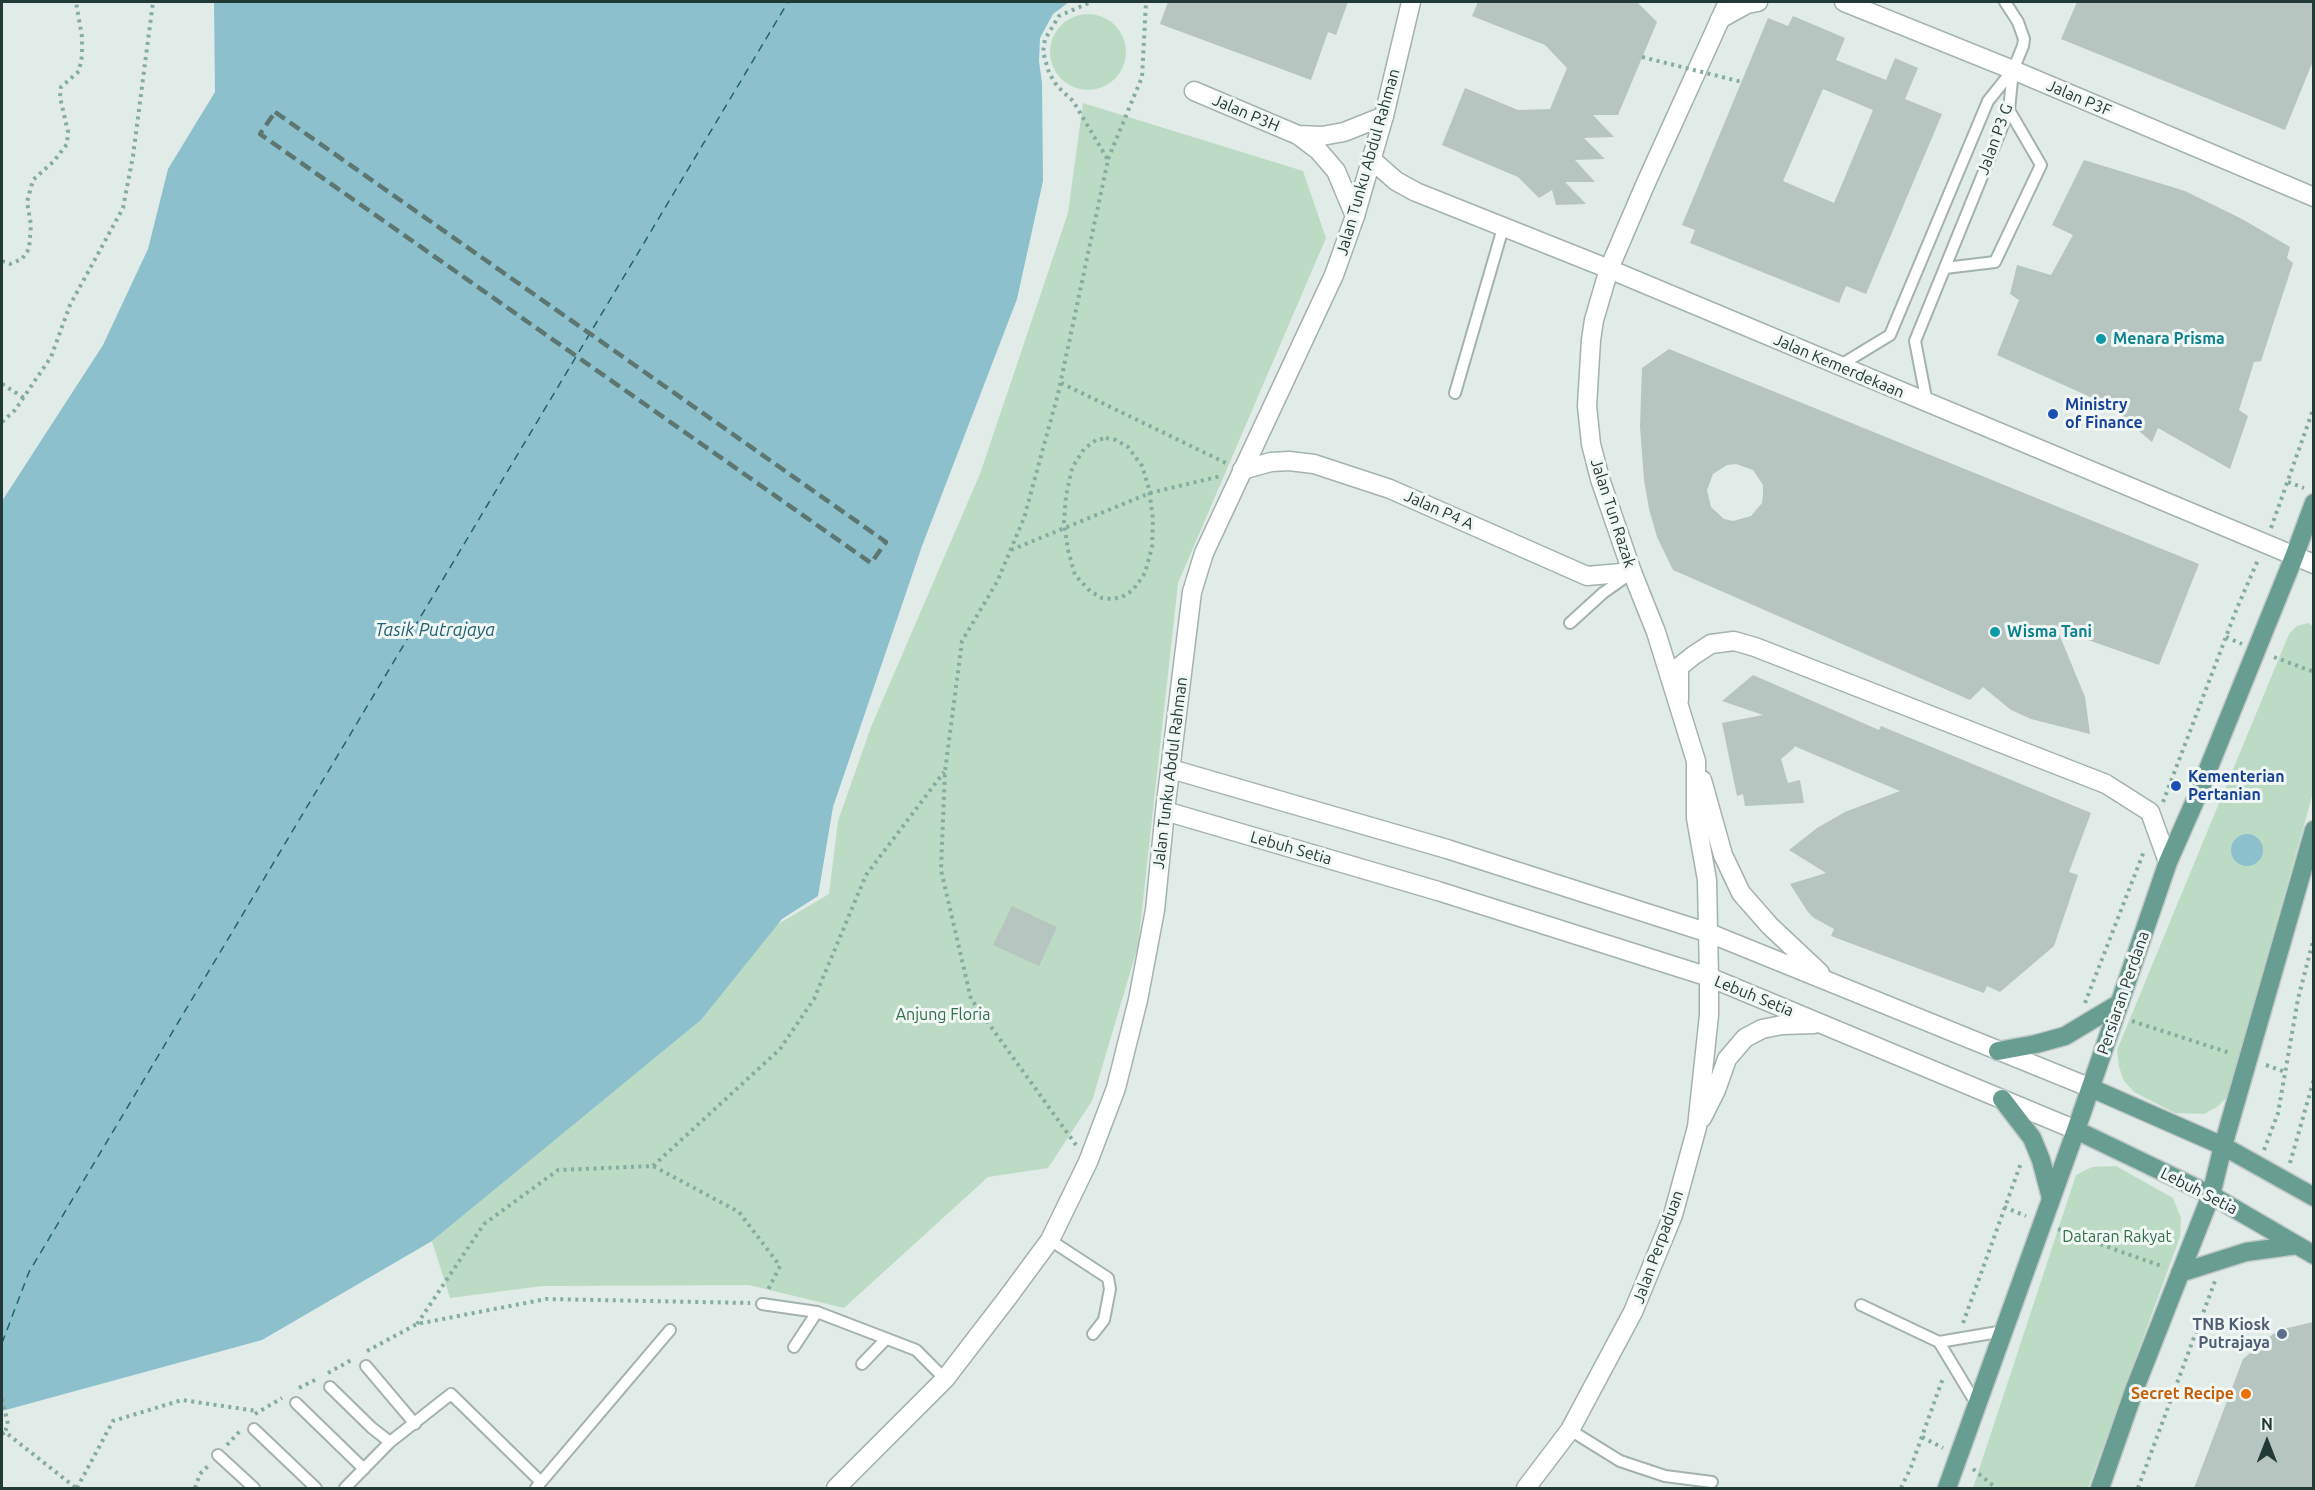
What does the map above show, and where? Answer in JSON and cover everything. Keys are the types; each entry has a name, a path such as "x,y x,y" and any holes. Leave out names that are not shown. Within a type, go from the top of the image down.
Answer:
{"main road":[{"name":"Persiaran Perdana","path":"1947,1488 2091,1088 2114,1010 2168,862 2199,794 2294,557 2313,503"},
{"path":"2100,1488 2135,1388 2211,1195 2248,1058 2308,868 2313,830"},
{"path":"1998,1051 2066,1036 2114,1010"},
{"path":"2091,1088 2223,1146 2313,1197"},
{"path":"2002,1099 2032,1138 2041,1160 2051,1198"},
{"name":"Lebuh Setia","path":"2076,1130 2211,1195 2313,1255"},
{"path":"2180,1272 2246,1252 2297,1245"}],"street":[{"name":"Jalan Tunku Abdul Rahman","path":"836,1488 945,1379 1050,1240 1088,1162 1116,1088 1138,1000 1155,910 1192,592 1204,554 1334,275 1355,216 1384,116 1411,2"},
{"name":"Jalan Tun Razak","path":"1709,977 1707,880 1696,818 1696,761 1656,632 1632,572 1600,479 1591,444 1587,406 1594,320 1609,269 1728,2"},
{"path":"1720,19 1747,4 1758,2"},
{"name":"Jalan P3F","path":"1844,2 2013,70 2313,197"},
{"name":"Jalan P3H","path":"1194,91 1298,135 1333,165 1342,181 1355,216"},
{"name":"Jalan P3H","path":"1298,135 1322,136 1344,132 1384,116"},
{"name":"Jalan Kemerdekaan","path":"1371,159 1396,181 1416,192 1609,269 2313,564"},
{"name":"Jalan P4 A","path":"1242,470 1271,462 1289,461 1314,464 1390,489 1587,576 1632,572"},
{"path":"1678,702 1679,667 1711,644 1734,641 1765,651 2106,784 2150,812 2168,862"},
{"path":"1696,761 1723,855 1741,893 1770,926 1828,980"},
{"path":"1171,769 1447,849 1709,933 2091,1088"},
{"name":"Lebuh Setia","path":"1165,811 1438,891 1709,977 2076,1130"},
{"name":"Jalan Perpaduan","path":"1526,1488 1570,1430 1634,1312 1673,1215 1697,1128 1709,1015 1709,977"},
{"path":"1697,1128 1716,1090 1727,1059 1745,1038 1762,1029 1782,1025 1822,1023"}],"lane":[{"path":"2005,2 2018,22 2024,39 2013,70"},
{"name":"Jalan P3 G","path":"1927,403 1915,341 2009,110 2013,70"},
{"name":"Jalan P3 G","path":"1839,366 1890,335 1988,101 2013,70"},
{"path":"1945,268 1995,262 2041,165 2009,110"},
{"path":"1455,393 1503,228"},
{"path":"1570,623 1603,593 1632,572"},
{"path":"1050,1240 1108,1278 1110,1289 1104,1320 1093,1334"},
{"path":"762,1304 817,1312 916,1350 945,1379"},
{"path":"1861,1305 1939,1342 1977,1406"},
{"path":"794,1347 817,1312"},
{"path":"345,1488 390,1442 451,1394 539,1485 670,1330"},
{"path":"1939,1342 2004,1331"},
{"path":"862,1364 886,1339"},
{"path":"366,1366 415,1424"},
{"path":"330,1387 390,1442"},
{"path":"296,1403 364,1469"},
{"path":"249,1425 316,1488"},
{"path":"1570,1430 1620,1461 1665,1476 1712,1482"},
{"path":"218,1455 254,1488"}],"path":[{"path":"2,261 10,264 22,259 29,249 31,225 27,202 33,180 54,161 67,144 68,132 60,97 61,87 79,71 82,56 82,37 76,2"},
{"path":"2,422 15,410 51,357 70,305 123,208 133,156 153,2"},
{"path":"1091,2 1059,16 1045,39 1043,52 1049,73 1057,86 1073,101 1107,159"},
{"path":"1088,1162 971,999 941,870 945,771 962,641 997,582 1024,518 1061,383 1107,159 1143,76 1146,2"},
{"path":"1642,57 1742,82"},
{"path":"1061,383 1242,470"},
{"path":"2,384 24,398"},
{"path":"2074,1030 2237,608 2265,543 2313,407"},
{"path":"1106,438 1116,440 1128,447 1142,466 1150,493 1153,519 1149,560 1140,581 1133,590 1122,597 1102,598 1081,583 1071,562 1064,529 1065,502 1072,468 1084,449 1096,440 1106,438"},
{"path":"1010,550 1150,493 1242,470"},
{"path":"2288,482 2313,492"},
{"path":"653,1166 780,1049 814,999 866,875 945,771"},
{"path":"2087,996 2114,1010 2285,1072"},
{"path":"2285,1181 2313,1079"},
{"path":"1957,1339 2004,1207 2032,1138"},
{"path":"298,1389 417,1324 546,1299 762,1304 780,1266 739,1212 653,1166 558,1170 483,1224 417,1324"},
{"path":"2004,1207 2214,1285"},
{"path":"1900,1488 1911,1467 1950,1360"},
{"path":"195,1488 200,1474 249,1425 258,1411 288,1395"},
{"path":"2,1399 8,1424 3,1433 76,1488 113,1421 182,1400 258,1411"}],"green space":[{"path":"1081,14 1095,14 1109,20 1120,31 1126,45 1123,67 1115,79 1095,90 1081,90 1067,84 1056,73 1050,59 1050,45 1056,31 1067,20"},
{"name":"Anjung Floria","path":"1083,103 1303,171 1326,238 1178,583 1138,946 1092,1101 1048,1168 988,1177 844,1308 749,1285 542,1286 450,1298 432,1241 701,1020 775,926 829,894 838,821 871,727 980,474 1068,213"},
{"path":"2308,623 2313,626 2313,793 2227,1097 2217,1107 2204,1114 2175,1113 2134,1092 2124,1081 2117,1050 2289,634 2297,626"},
{"name":"Dataran Rakyat","path":"2116,1166 2173,1198 2181,1218 2180,1237 2088,1488 1973,1488 2076,1175 2092,1167"}],"water":[{"name":"Tasik Putrajaya","path":"214,2 1069,2 1053,14 1040,38 1043,181 1017,299 922,546 833,807 818,896 782,919 701,1020 432,1241 262,1340 2,1411 2,501 103,345 148,249 168,169 215,92"},
{"path":"2247,834 2259,838 2263,850 2259,862 2247,866 2235,862 2231,850 2235,838"}],"building":[{"path":"1168,2 1348,2 1336,35 1328,32 1311,80 1160,24"},
{"path":"1478,2 1637,2 1657,22 1618,115 1593,115 1614,137 1584,138 1605,159 1575,160 1595,182 1565,182 1586,204 1556,205 1552,190 1539,198 1518,177 1442,145 1465,88 1518,110 1550,109 1567,68 1545,45 1472,16"},
{"path":"2077,2 2313,2 2313,61 2285,130 2061,39"},
{"path":"1793,16 1845,38 1836,60 1886,80 1895,58 1918,68 1905,99 1942,114 1866,294 1846,286 1839,303 1690,243 1695,230 1682,225 1768,18 1788,26","holes":["1823,89 1873,110 1834,203 1783,181"]},
{"name":"Menara Prisma","path":"2084,160 2185,191 2242,219 2290,247 2287,258 2293,263 2261,361 2254,362 2239,410 2248,416 2230,469 2158,428 2152,442 2108,405 1997,355 2019,300 2010,294 2017,265 2051,275 2073,235 2052,225"},
{"path":"1669,349 2199,564 2159,665 2057,629 2085,697 2090,734 2031,719 2011,710 1983,687 1970,700 1673,570 1657,537 1644,480 1640,426 1642,368","holes":["1736,464 1753,470 1763,485 1762,503 1751,516 1733,521 1724,519 1711,507 1707,490 1713,474 1727,465"]},
{"path":"1753,675 1879,730 1881,726 2091,813 2069,872 2078,875 2054,946 2000,992 1987,986 1984,993 1831,936 1834,929 1808,912 1790,884 1826,873 1789,850 1817,828 1845,812 1900,791 1794,746 1781,759 1788,783 1800,780 1804,803 1745,806 1743,794 1737,796 1722,723 1763,715 1722,701"},
{"path":"1012,906 1057,927 1039,966 993,945"},
{"path":"2313,1322 2313,1488 2194,1488 2243,1359 2273,1334 2283,1329"}],"ferry route":[{"path":"2,1343 29,1272 788,2"}],"railway":[{"path":"275,112 886,542 871,563 260,134 275,112"}],"place":[{"name":"Menara Prisma","path":"2101,339"},
{"name":"Ministry of Finance","path":"2053,414"},
{"name":"Wisma Tani","path":"1995,632"},
{"name":"Kementerian Pertanian","path":"2176,786"},
{"name":"TNB Kiosk Putrajaya","path":"2282,1334"},
{"name":"Secret Recipe","path":"2246,1394"}]}
